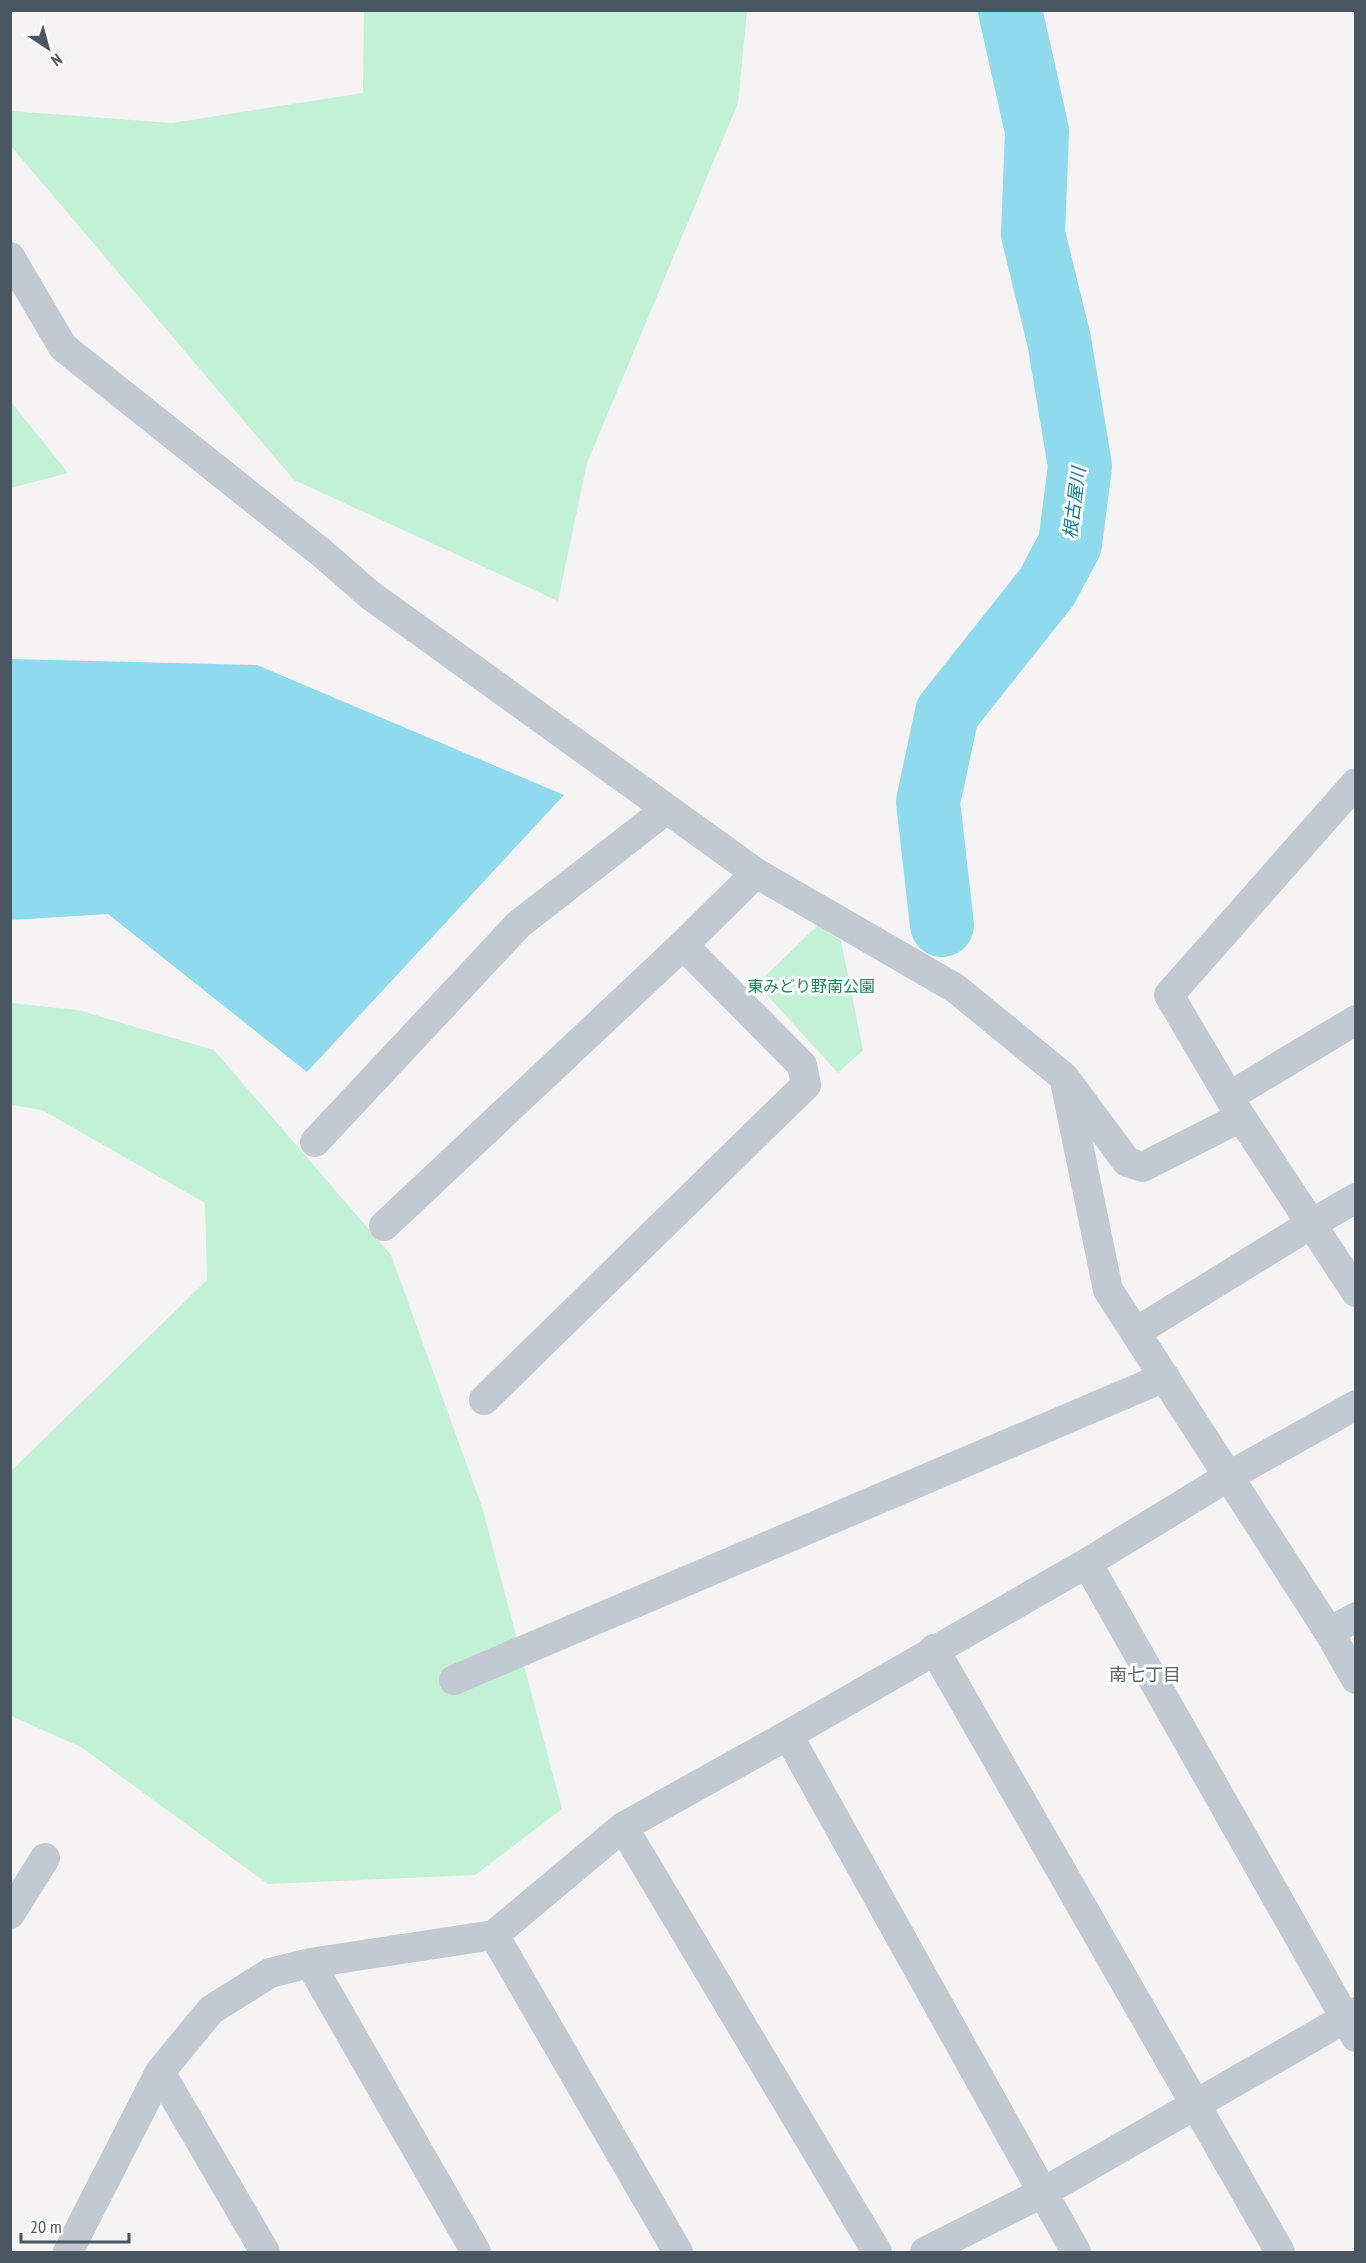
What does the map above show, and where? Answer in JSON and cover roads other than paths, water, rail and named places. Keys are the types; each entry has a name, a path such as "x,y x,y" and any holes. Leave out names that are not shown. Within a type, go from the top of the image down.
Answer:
{"street":[{"path":"10,257 63,347 323,554 370,595 756,873 955,988 1064,1077 1127,1162 1143,1167 1235,1107 1356,1020"},
{"path":"1356,783 1168,995 1235,1107 1356,1292"},
{"path":"315,1142 519,924 667,809"},
{"path":"384,1226 683,945 756,873"},
{"path":"484,1400 806,1084 802,1065 683,945"},
{"path":"1064,1077 1108,1290 1329,1632 1356,1679"},
{"path":"1136,1332 1356,1198"},
{"path":"454,1680 1165,1377"},
{"path":"68,2253 160,2072 212,2010 270,1973 310,1963 494,1935 623,1827 1087,1563 1229,1476 1356,1405"},
{"path":"925,2253 1042,2193 1352,2022 1087,1563"},
{"path":"1329,1632 1356,1617"},
{"path":"934,1649 1280,2253"},
{"path":"788,1735 1076,2253"},
{"path":"623,1827 877,2253"},
{"path":"11,1912 45,1858"},
{"path":"494,1935 678,2253"},
{"path":"310,1963 476,2253"},
{"path":"160,2072 265,2253"}],"water":[{"path":"11,659 257,665 564,795 307,1072 108,914 11,920"}],"waterway":[{"name":"根古屋川","path":"942,925 928,802 947,713 1047,587 1070,544 1080,466 1059,340 1033,234 1037,131 1010,10"}],"district":[{"name":"南七丁目","path":"1145,1674"}],"park label":[{"name":"東みどり野南公園","path":"811,986"}]}
